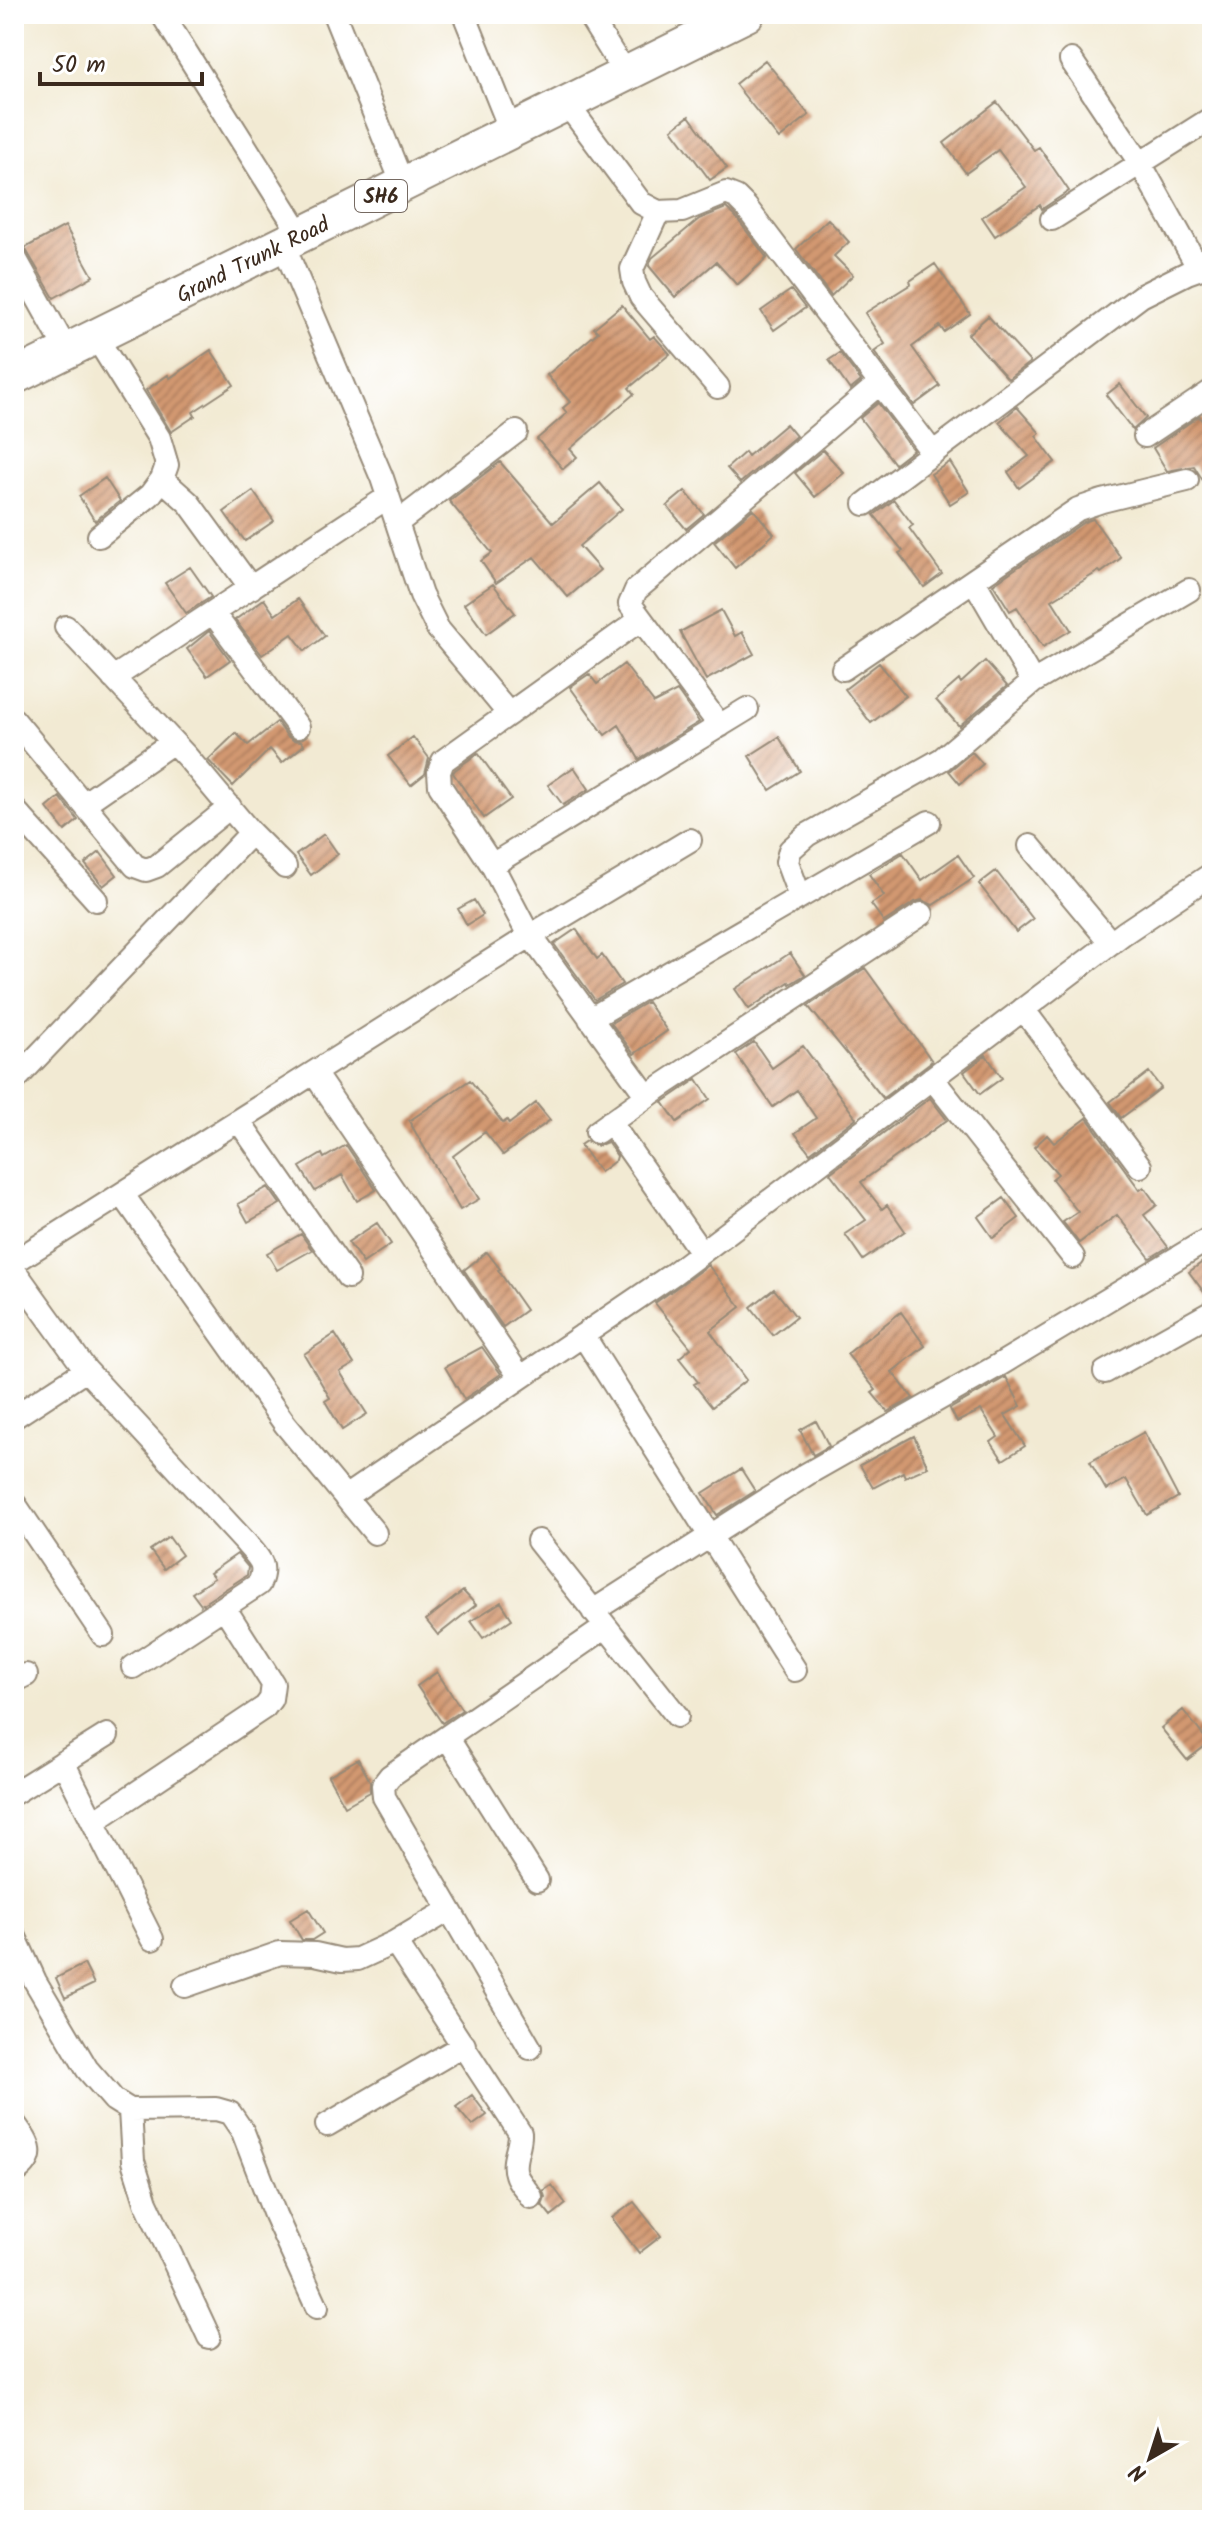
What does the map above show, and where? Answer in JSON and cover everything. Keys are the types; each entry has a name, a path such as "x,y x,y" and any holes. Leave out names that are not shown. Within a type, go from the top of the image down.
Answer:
{"main road":[{"name":"Grand Trunk Road","path":"14,377 747,14"}],"street":[{"path":"162,14 292,240 388,497 421,595 438,629 509,714"},
{"path":"334,14 403,185"},
{"path":"464,14 511,131"},
{"path":"588,14 626,75"},
{"path":"865,504 1141,296 1205,267 1071,60"},
{"path":"567,104 641,203 658,212 682,211 726,193 736,197 933,453"},
{"path":"1052,219 1212,118"},
{"path":"658,212 632,269 634,282 641,297 718,387"},
{"path":"14,256 159,438 167,465 162,479 150,495 99,536"},
{"path":"720,726 630,604 636,590 880,383"},
{"path":"1145,436 1212,391"},
{"path":"397,523 516,432"},
{"path":"162,479 189,503 251,588"},
{"path":"843,669 1078,509 1187,480"},
{"path":"113,678 388,497"},
{"path":"974,581 1033,682"},
{"path":"800,897 787,862 790,850 807,835 942,759 1033,682 1189,590"},
{"path":"213,613 298,727"},
{"path":"640,620 443,761 439,772 440,786 492,865 530,936 647,1096"},
{"path":"66,627 285,867"},
{"path":"492,865 747,709"},
{"path":"14,720 135,866 146,870 157,866 230,807"},
{"path":"85,803 173,742"},
{"path":"14,809 96,900"},
{"path":"590,1019 929,822"},
{"path":"14,1081 251,833"},
{"path":"14,1262 530,936 690,840"},
{"path":"1030,846 1111,943"},
{"path":"345,1497 701,1252 1111,943 1212,874"},
{"path":"701,1252 604,1127 922,914"},
{"path":"1023,1009 1140,1166"},
{"path":"314,1073 520,1377"},
{"path":"932,1078 1073,1257"},
{"path":"239,1121 348,1277"},
{"path":"123,1195 285,1424 375,1533"},
{"path":"530,2048 384,1797 383,1785 390,1776 447,1737 710,1537 807,1474 999,1365 1212,1237"},
{"path":"14,1270 86,1370 261,1562 264,1572 259,1584 133,1667"},
{"path":"1105,1372 1212,1312"},
{"path":"583,1335 795,1670"},
{"path":"14,1417 86,1370"},
{"path":"14,1503 21,1527 103,1635"},
{"path":"538,1541 677,1716"},
{"path":"93,1822 265,1707 271,1699 273,1684 224,1607"},
{"path":"14,1793 107,1735"},
{"path":"447,1737 537,1880"},
{"path":"63,1762 152,1939"},
{"path":"185,1986 280,1953 358,1959 395,1942 449,1910"},
{"path":"14,1935 35,1981 87,2069 114,2100 130,2110 216,2109 230,2113 243,2132 275,2215 317,2307"},
{"path":"395,1942 520,2133 521,2145 515,2161 515,2173 531,2197"},
{"path":"327,2125 464,2045"},
{"path":"130,2110 133,2161 146,2202 209,2337"},
{"path":"14,2123 30,2146 30,2156 23,2167 14,2173"}],"building":[{"path":"765,60 809,115 779,139 735,84"},
{"path":"997,102 1034,150 1039,147 1069,191 1042,209 1040,205 995,236 982,217 1026,187 998,150 966,173 944,143"},
{"path":"689,116 727,168 710,180 672,129"},
{"path":"726,208 767,258 737,285 716,262 675,297 649,266 652,258 699,219"},
{"path":"828,219 849,242 834,256 853,275 831,296 796,249"},
{"path":"65,226 93,276 54,298 25,248"},
{"path":"935,264 970,314 944,332 940,326 912,347 940,386 914,405 874,352 885,344 865,313 911,284 910,281"},
{"path":"791,290 805,308 774,330 761,311"},
{"path":"622,305 650,339 654,336 670,354 629,388 634,394 570,449 577,457 563,469 537,439 567,413 563,408 570,402 547,375 598,332 594,328"},
{"path":"988,316 1030,362 1008,379 968,334"},
{"path":"211,350 234,385 193,412 195,416 171,432 146,390"},
{"path":"840,353 861,381 850,390 829,360"},
{"path":"1120,384 1146,418 1133,430 1106,395"},
{"path":"878,403 913,450 895,464 860,418"},
{"path":"1017,407 1040,433 1036,436 1055,462 1019,488 1008,472 1029,456 999,422"},
{"path":"1199,416 1212,437 1212,495 1194,466 1167,471 1153,448"},
{"path":"786,424 796,436 740,483 727,468 745,452 748,456"},
{"path":"823,450 844,473 815,497 795,473"},
{"path":"500,462 553,523 600,483 622,509 579,546 600,570 568,597 534,557 496,583 481,561 492,553 449,501"},
{"path":"950,462 969,492 950,504 931,474"},
{"path":"105,478 120,501 95,521 79,496"},
{"path":"253,491 274,521 245,541 224,512"},
{"path":"685,491 704,514 686,529 667,506"},
{"path":"894,500 913,525 909,528 942,574 924,587 899,553 903,551 874,515"},
{"path":"753,509 774,534 735,568 714,542"},
{"path":"1093,519 1121,558 1101,573 1099,571 1052,600 1071,630 1043,647 1017,607 1010,611 993,584"},
{"path":"190,567 211,597 186,613 165,583"},
{"path":"493,584 515,613 486,634 464,604"},
{"path":"264,599 275,615 298,599 325,636 305,651 292,634 262,655 235,620"},
{"path":"721,610 735,636 742,632 754,654 706,680 680,632"},
{"path":"209,631 230,660 207,676 187,649"},
{"path":"985,661 1007,686 959,726 936,700"},
{"path":"879,663 906,696 871,723 845,689"},
{"path":"624,664 654,703 677,691 699,722 639,759 619,725 605,735 570,687 589,674 597,684"},
{"path":"277,722 287,736 304,745 282,763 270,749 233,786 208,760 236,733 248,745"},
{"path":"413,737 429,758 425,774 411,785 388,756"},
{"path":"779,737 800,771 770,790 749,756"},
{"path":"972,752 983,764 960,784 949,771"},
{"path":"478,753 511,799 484,818 453,773"},
{"path":"574,767 589,789 563,805 548,785"},
{"path":"60,797 78,820 65,831 47,808"},
{"path":"324,834 338,854 311,875 296,855"},
{"path":"100,852 117,875 103,886 85,864"},
{"path":"903,853 922,880 958,855 974,878 933,905 922,900 915,902 884,922 871,904 884,896 869,874"},
{"path":"996,871 1033,919 1016,932 979,884"},
{"path":"474,900 483,915 467,925 458,909"},
{"path":"576,929 597,959 602,955 622,984 595,1000 554,944"},
{"path":"790,953 805,975 749,1009 735,989"},
{"path":"865,968 932,1061 883,1098 808,1006"},
{"path":"647,1002 667,1031 634,1054 611,1023"},
{"path":"754,1042 772,1068 803,1046 856,1118 810,1153 795,1133 816,1118 797,1090 773,1107 736,1054"},
{"path":"986,1055 1002,1078 980,1094 964,1072"},
{"path":"1149,1072 1161,1088 1121,1118 1110,1102"},
{"path":"697,1079 710,1099 677,1122 663,1102"},
{"path":"470,1080 503,1123 507,1120 509,1124 536,1103 550,1120 503,1155 485,1132 453,1156 479,1199 460,1210 409,1121"},
{"path":"930,1098 947,1120 861,1182 882,1209 887,1205 905,1231 863,1260 845,1234 866,1220 830,1173"},
{"path":"1087,1118 1140,1190 1144,1187 1157,1205 1144,1215 1168,1247 1150,1258 1117,1215 1079,1243 1063,1222 1078,1212 1052,1179 1058,1174 1034,1147 1047,1135 1054,1143"},
{"path":"586,1141 598,1146 607,1142 617,1156 616,1160 600,1172 580,1145"},
{"path":"346,1145 376,1190 357,1201 342,1175 315,1191 300,1167"},
{"path":"268,1187 280,1204 248,1222 238,1204"},
{"path":"1004,1198 1019,1218 993,1238 978,1217"},
{"path":"377,1223 391,1244 363,1263 348,1242"},
{"path":"301,1234 312,1250 277,1270 267,1253"},
{"path":"487,1252 526,1310 503,1327 464,1270"},
{"path":"1212,1255 1212,1298 1209,1299 1189,1272"},
{"path":"708,1265 741,1307 710,1331 746,1380 712,1407 679,1358 691,1348 655,1303"},
{"path":"774,1289 796,1317 773,1335 751,1307"},
{"path":"901,1312 925,1346 892,1372 913,1398 888,1412 872,1393 876,1390 847,1354"},
{"path":"335,1334 354,1364 340,1372 367,1414 342,1430 325,1401 330,1398 304,1354"},
{"path":"482,1347 501,1374 464,1399 445,1367"},
{"path":"1006,1377 1021,1406 1005,1415 1025,1446 1003,1460 991,1442 998,1437 981,1410 957,1422 950,1409"},
{"path":"816,1421 829,1446 813,1455 800,1430"},
{"path":"1144,1432 1178,1497 1147,1515 1126,1479 1106,1490 1090,1462"},
{"path":"914,1436 928,1467 905,1477 903,1472 873,1488 860,1465"},
{"path":"741,1469 755,1491 717,1515 703,1493"},
{"path":"169,1537 182,1555 164,1569 150,1550"},
{"path":"237,1554 248,1567 247,1575 201,1605 192,1593 214,1578 210,1573"},
{"path":"463,1591 476,1605 438,1635 426,1620"},
{"path":"501,1602 512,1619 483,1638 471,1621"},
{"path":"437,1672 462,1710 442,1723 417,1686"},
{"path":"1183,1710 1209,1743 1187,1760 1161,1728"},
{"path":"358,1759 370,1781 370,1792 345,1806 328,1776"},
{"path":"308,1909 323,1933 312,1940 302,1940 290,1920"},
{"path":"84,1964 94,1984 65,1998 56,1978"},
{"path":"472,2095 487,2115 472,2126 456,2107"},
{"path":"552,2185 566,2204 551,2216 542,2205 545,2197 543,2191"},
{"path":"634,2202 661,2236 639,2253 612,2218"}]}
